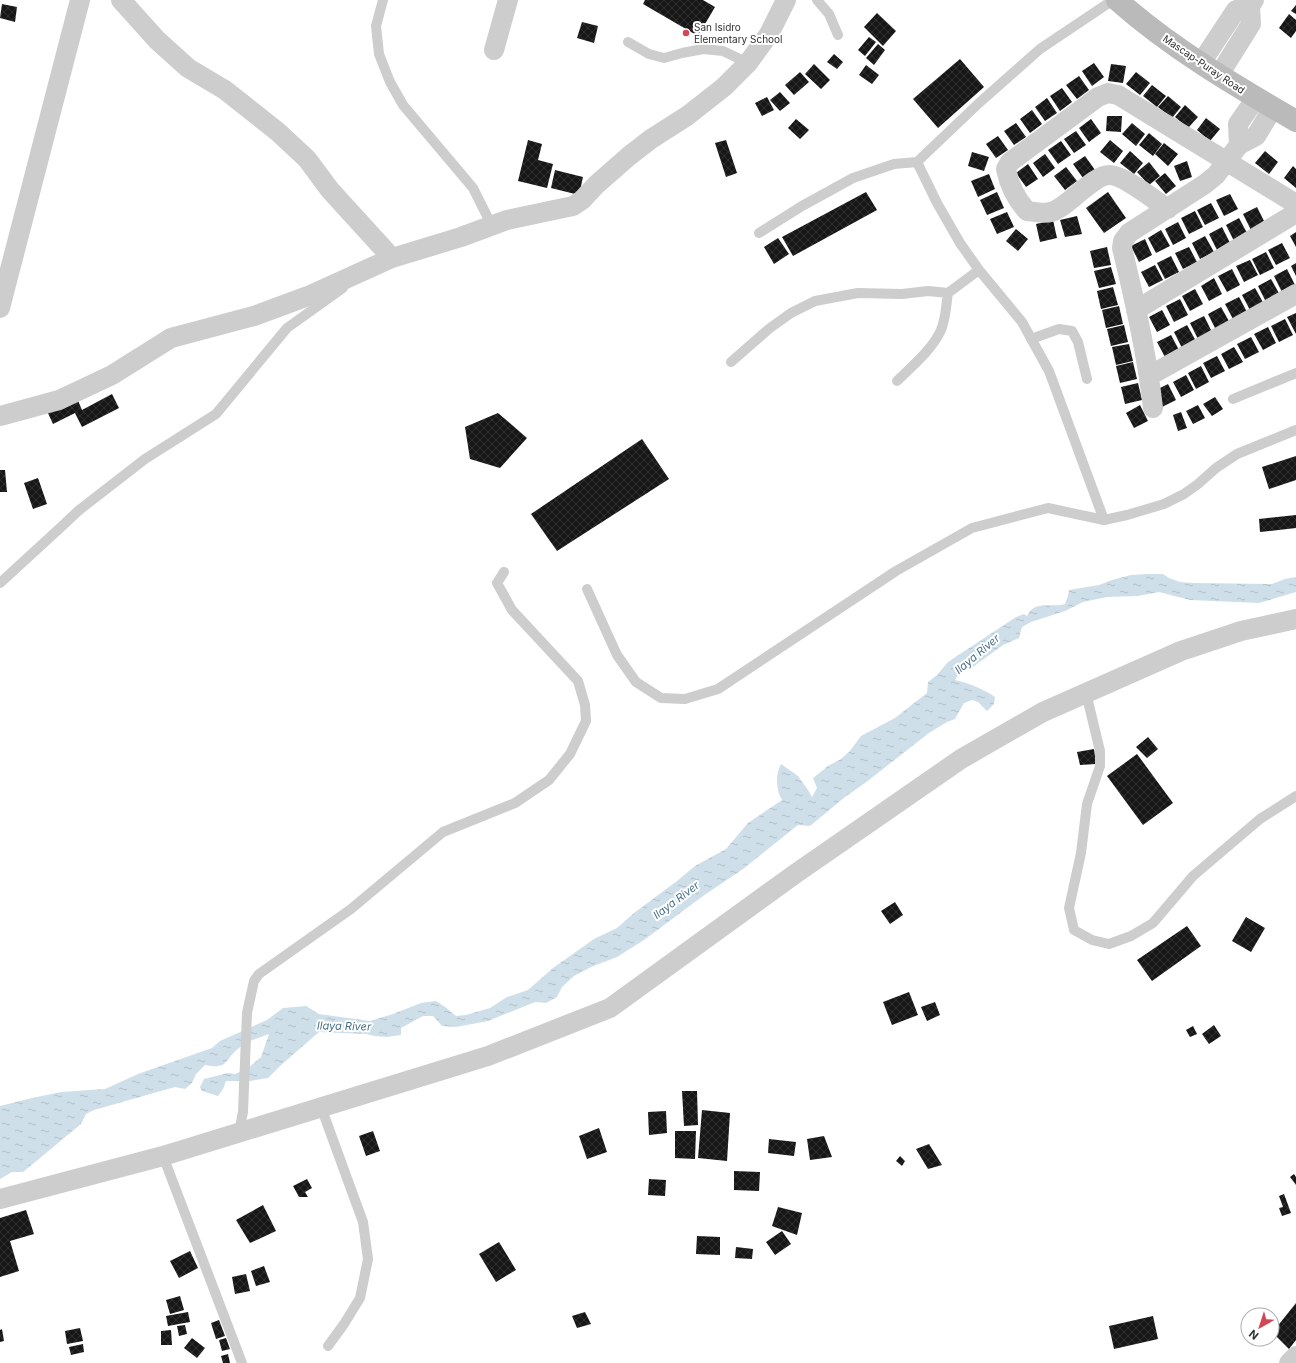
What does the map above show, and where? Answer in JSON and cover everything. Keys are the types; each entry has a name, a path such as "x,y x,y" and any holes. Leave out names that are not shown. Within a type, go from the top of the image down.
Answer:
{"street":[{"path":"0,308 80,0"},
{"path":"122,0 157,40 188,68 225,90 278,132 307,159 330,190 392,258"},
{"path":"494,50 508,0"},
{"path":"0,416 59,400 112,375 171,338 254,316 308,296 392,258 461,237 507,220 573,206 582,200 596,185 629,156 651,139 687,116 724,87 748,63 769,34 786,0"},
{"name":"Mascap-Puray Road","path":"1117,0 1136,17 1201,63 1264,103 1296,121"},
{"path":"1201,63 1236,10 1252,3 1251,24 1219,75"},
{"path":"1168,209 1121,178 1110,175 1098,179 1051,212 1027,210 1020,203 1008,180 1006,168 1010,162 1098,97 1108,93 1118,95 1296,204"},
{"path":"1153,408 1150,376 1122,248 1123,241 1133,231 1205,184 1216,175 1239,144 1256,136 1264,103"},
{"path":"1136,310 1296,213"},
{"path":"1150,376 1296,294"},
{"path":"0,1199 163,1156 488,1056 610,1008 795,874 961,759 1043,712 1181,651 1241,631 1296,619"},
{"path":"1289,1363 1296,1356"}],"lane":[{"path":"383,0 376,26 379,54 390,82 403,105 473,188 492,226"},
{"path":"817,0 829,14 838,35"},
{"path":"759,233 802,206 853,178 894,164 917,162 979,103 1040,49 1113,0"},
{"path":"628,42 649,54 664,58 703,49 723,51 748,63"},
{"path":"917,162 956,236 979,270 1022,322 1049,371 1104,520"},
{"path":"0,583 78,510 146,459 216,414 287,328 369,269"},
{"path":"731,362 770,328 792,313 815,301 858,293 902,294 928,291 948,293 979,270"},
{"path":"897,381 926,352 940,330 946,312 948,293"},
{"path":"1031,339 1059,329 1072,331 1078,342 1087,379"},
{"path":"1233,399 1296,373"},
{"path":"587,589 617,655 636,682 661,698 685,699 718,689 896,571 972,528 1048,508 1104,520 1164,504 1184,494 1216,468 1238,454 1296,430"},
{"path":"239,1132 242,1112 247,1013 254,981 259,974 351,908 443,832 515,803 549,780 570,754 586,720 585,705 578,681 512,610 497,583 504,572"},
{"path":"1086,693 1100,751 1100,766 1087,804 1081,853 1069,908 1074,930 1092,940 1109,944 1131,936 1153,923 1193,876 1260,819 1296,796"},
{"path":"321,1107 363,1222 368,1259 360,1298 328,1346"},
{"path":"163,1156 242,1363"}],"water":[{"name":"Ilaya River","path":"1163,574 1180,582 1193,583 1272,584 1296,577 1296,592 1259,603 1190,600 1159,592 1138,596 1107,597 1083,602 1065,611 1031,622 1022,627 1019,638 1003,645 970,669 959,673 955,680 986,691 995,697 994,704 987,711 978,702 972,700 964,703 955,719 929,733 845,797 810,826 798,825 743,869 703,896 644,940 617,957 591,967 574,976 562,987 557,997 546,1003 535,1002 488,1021 456,1027 442,1026 433,1016 423,1016 401,1028 401,1035 387,1037 366,1034 319,1032 268,1078 250,1081 226,1081 218,1096 202,1091 200,1087 204,1079 228,1073 235,1074 247,1069 261,1057 269,1034 246,1043 234,1052 223,1065 205,1065 196,1074 192,1083 185,1089 175,1087 94,1110 86,1114 81,1124 23,1172 12,1172 0,1179 0,1106 61,1092 105,1089 138,1074 212,1048 220,1041 267,1020 283,1008 306,1006 319,1014 370,1021 421,1003 436,1001 456,1016 466,1015 490,1008 507,997 528,990 553,968 594,939 617,928 695,866 726,849 748,823 782,800 778,792 777,782 781,764 798,776 812,797 817,788 813,778 828,766 841,759 850,751 861,736 895,718 927,693 928,682 937,675 948,662 1016,617 1024,614 1027,616 1034,608 1039,606 1065,604 1069,590 1099,585 1131,575"}],"building":[{"path":"645,0 703,0 715,7 698,36 643,4"},
{"path":"2,4 17,7 15,22 0,18"},
{"path":"1296,5 1296,14 1291,11"},
{"path":"877,13 896,31 883,46 864,27"},
{"path":"1289,14 1296,20 1296,31 1291,38 1279,28"},
{"path":"582,22 598,26 594,43 577,38"},
{"path":"869,37 876,42 865,56 858,50"},
{"path":"878,44 885,50 874,65 866,58"},
{"path":"834,54 843,62 837,69 827,62"},
{"path":"960,59 984,87 938,128 913,99"},
{"path":"1094,63 1104,77 1092,86 1082,71"},
{"path":"814,64 830,80 821,89 805,74"},
{"path":"1111,64 1126,66 1123,83 1108,81"},
{"path":"866,65 879,75 872,84 859,75"},
{"path":"800,72 809,82 794,95 785,85"},
{"path":"1136,72 1150,83 1140,95 1126,84"},
{"path":"1079,76 1089,90 1077,99 1066,85"},
{"path":"1152,85 1166,96 1157,107 1143,96"},
{"path":"1062,88 1072,102 1060,111 1050,96"},
{"path":"780,92 790,103 780,111 770,100"},
{"path":"1168,96 1181,107 1172,118 1158,107"},
{"path":"767,97 774,110 762,116 755,103"},
{"path":"1047,98 1057,113 1045,121 1035,107"},
{"path":"1185,105 1198,117 1188,128 1175,117"},
{"path":"1032,110 1042,124 1030,133 1020,119"},
{"path":"1107,116 1122,116 1121,132 1106,131"},
{"path":"1206,118 1220,129 1210,141 1197,130"},
{"path":"796,119 809,130 800,139 788,128"},
{"path":"1091,119 1101,133 1089,142 1079,128"},
{"path":"1016,123 1026,137 1014,145 1004,131"},
{"path":"1132,123 1145,134 1136,146 1122,134"},
{"path":"1076,131 1086,145 1074,153 1064,139"},
{"path":"1149,133 1162,144 1153,156 1139,145"},
{"path":"998,136 1008,150 996,158 986,144"},
{"path":"528,140 542,144 538,160 553,164 547,188 518,181"},
{"path":"726,140 737,173 726,177 715,143"},
{"path":"1110,140 1123,151 1114,163 1100,152"},
{"path":"1061,141 1071,155 1058,164 1048,150"},
{"path":"1164,143 1178,154 1168,166 1155,154"},
{"path":"1130,151 1143,163 1134,174 1120,163"},
{"path":"1265,151 1278,162 1269,174 1255,163"},
{"path":"972,152 989,157 984,171 968,166"},
{"path":"1045,154 1055,168 1043,177 1033,163"},
{"path":"1085,156 1095,170 1083,178 1073,164"},
{"path":"1187,161 1192,177 1180,181 1174,166"},
{"path":"1149,162 1160,176 1149,185 1137,172"},
{"path":"1028,164 1038,179 1026,187 1016,173"},
{"path":"1293,166 1296,169 1296,188 1284,178"},
{"path":"1066,167 1077,181 1065,190 1054,176"},
{"path":"555,170 583,177 579,195 551,188"},
{"path":"1165,173 1176,186 1166,194 1155,181"},
{"path":"989,174 995,189 978,197 971,181"},
{"path":"866,192 877,210 793,256 782,237"},
{"path":"997,192 1004,208 987,215 980,200"},
{"path":"1108,192 1126,218 1104,233 1086,208"},
{"path":"1230,194 1238,209 1224,216 1216,200"},
{"path":"1211,203 1219,218 1205,225 1197,210"},
{"path":"1257,207 1265,223 1251,230 1243,214"},
{"path":"1195,211 1203,227 1189,234 1181,218"},
{"path":"1007,212 1014,227 997,234 990,219"},
{"path":"1077,216 1082,234 1065,237 1060,220"},
{"path":"1239,218 1247,233 1234,241 1226,225"},
{"path":"1053,220 1057,238 1040,242 1036,224"},
{"path":"1178,222 1186,238 1173,245 1165,229"},
{"path":"1222,227 1230,243 1217,250 1209,234"},
{"path":"1016,229 1028,239 1018,251 1006,241"},
{"path":"1161,230 1170,246 1156,253 1148,238"},
{"path":"1296,232 1296,247 1290,236"},
{"path":"1205,236 1214,252 1200,259 1192,243"},
{"path":"778,238 789,254 774,264 764,247"},
{"path":"1145,239 1152,255 1139,262 1131,246"},
{"path":"1282,243 1290,258 1276,265 1268,250"},
{"path":"1107,247 1111,265 1094,268 1090,251"},
{"path":"1189,247 1197,262 1183,269 1175,253"},
{"path":"1266,252 1274,268 1260,275 1252,259"},
{"path":"1171,256 1179,272 1165,279 1157,263"},
{"path":"1250,260 1258,275 1244,282 1236,266"},
{"path":"1296,263 1296,276 1291,266"},
{"path":"1155,265 1163,280 1149,287 1141,272"},
{"path":"1111,267 1116,284 1099,288 1094,271"},
{"path":"1232,269 1240,285 1227,292 1218,276"},
{"path":"1287,269 1295,285 1282,292 1274,276"},
{"path":"1214,278 1222,294 1209,301 1201,286"},
{"path":"1271,279 1280,295 1266,302 1258,286"},
{"path":"1113,287 1118,305 1101,309 1097,291"},
{"path":"1255,288 1264,304 1250,310 1242,295"},
{"path":"1195,289 1203,304 1190,311 1182,296"},
{"path":"1239,297 1247,312 1233,319 1225,304"},
{"path":"1180,299 1188,315 1174,322 1166,306"},
{"path":"1119,306 1123,324 1106,328 1102,310"},
{"path":"1221,307 1230,323 1216,330 1208,314"},
{"path":"1162,310 1170,325 1157,332 1149,317"},
{"path":"1296,313 1296,334 1287,317"},
{"path":"1204,316 1212,332 1198,339 1190,323"},
{"path":"1285,319 1293,335 1279,342 1271,326"},
{"path":"1124,325 1128,342 1111,346 1107,329"},
{"path":"1187,325 1196,341 1182,348 1174,332"},
{"path":"1268,327 1276,343 1263,350 1254,334"},
{"path":"1171,335 1179,350 1165,357 1157,342"},
{"path":"1251,337 1259,352 1245,359 1237,344"},
{"path":"1129,344 1133,361 1116,365 1112,347"},
{"path":"1234,347 1243,362 1229,369 1221,354"},
{"path":"1217,356 1225,371 1211,378 1203,363"},
{"path":"1133,362 1137,379 1120,383 1116,366"},
{"path":"1201,366 1209,382 1196,389 1188,373"},
{"path":"1186,375 1194,390 1181,397 1173,382"},
{"path":"1138,383 1142,400 1125,404 1121,387"},
{"path":"1168,384 1176,400 1162,407 1154,391"},
{"path":"112,394 119,408 82,427 75,413 53,424 47,411 76,396 82,410"},
{"path":"1215,397 1223,409 1212,416 1203,404"},
{"path":"1140,405 1148,421 1134,428 1126,413"},
{"path":"1198,405 1205,418 1193,424 1186,411"},
{"path":"1181,412 1187,428 1178,431 1173,415"},
{"path":"498,413 527,438 500,468 470,459 465,427"},
{"path":"642,439 669,479 557,551 531,514"},
{"path":"1296,456 1296,480 1269,489 1262,467"},
{"path":"0,470 5,470 7,492 0,492"},
{"path":"38,478 47,504 33,509 24,483"},
{"path":"1296,515 1296,528 1260,532 1259,519"},
{"path":"1148,737 1158,749 1147,758 1136,747"},
{"path":"1094,749 1096,764 1080,765 1077,752"},
{"path":"1137,754 1173,803 1143,825 1107,776"},
{"path":"895,902 903,915 890,924 881,911"},
{"path":"1246,917 1265,928 1251,952 1232,941"},
{"path":"1187,926 1201,946 1152,981 1137,960"},
{"path":"909,992 918,1015 892,1025 883,1002"},
{"path":"935,1002 940,1015 927,1021 921,1007"},
{"path":"1214,1025 1221,1036 1209,1044 1202,1034"},
{"path":"1193,1026 1197,1034 1190,1037 1186,1030"},
{"path":"682,1091 697,1091 698,1125 684,1126"},
{"path":"702,1110 730,1113 727,1161 698,1158"},
{"path":"666,1111 667,1133 649,1135 648,1112"},
{"path":"599,1128 607,1152 587,1159 579,1136"},
{"path":"373,1131 380,1151 366,1156 359,1136"},
{"path":"675,1131 696,1131 695,1159 675,1158"},
{"path":"824,1136 832,1157 810,1160 807,1139"},
{"path":"769,1139 796,1142 794,1156 768,1153"},
{"path":"929,1144 942,1165 928,1169 916,1149"},
{"path":"900,1156 905,1161 902,1166 896,1161"},
{"path":"734,1171 760,1172 759,1191 734,1190"},
{"path":"1294,1174 1296,1177 1296,1185 1290,1177"},
{"path":"307,1179 312,1188 305,1192 308,1197 299,1197 293,1186"},
{"path":"649,1179 666,1180 665,1196 648,1195"},
{"path":"1284,1194 1291,1213 1282,1216 1279,1208 1283,1207 1279,1196"},
{"path":"263,1205 276,1231 250,1243 236,1220"},
{"path":"778,1207 802,1213 797,1235 772,1226"},
{"path":"26,1210 34,1234 10,1241 19,1271 0,1277 0,1218"},
{"path":"782,1231 791,1244 775,1255 766,1242"},
{"path":"697,1236 720,1237 720,1255 696,1254"},
{"path":"499,1242 516,1270 496,1282 479,1254"},
{"path":"736,1247 753,1249 752,1259 735,1258"},
{"path":"190,1251 198,1268 179,1278 170,1261"},
{"path":"264,1266 270,1282 256,1286 251,1271"},
{"path":"246,1274 250,1291 235,1294 232,1277"},
{"path":"180,1296 184,1310 170,1314 166,1300"},
{"path":"1296,1303 1296,1340 1289,1349 1280,1340 1280,1323"},
{"path":"188,1312 190,1322 168,1326 166,1316"},
{"path":"585,1312 591,1324 577,1328 572,1316"},
{"path":"1153,1316 1158,1339 1114,1349 1109,1326"},
{"path":"219,1320 225,1336 216,1339 211,1323"},
{"path":"185,1325 187,1334 179,1336 177,1326"},
{"path":"80,1328 83,1341 67,1344 65,1331"},
{"path":"2,1329 4,1341 0,1342 0,1330"},
{"path":"171,1330 172,1345 161,1345 161,1331"},
{"path":"192,1338 205,1348 197,1358 184,1348"},
{"path":"226,1338 230,1349 222,1351 219,1340"},
{"path":"83,1344 84,1352 71,1355 69,1347"},
{"path":"228,1354 230,1363 223,1363 221,1356"}],"place":[{"name":"San Isidro Elementary School","path":"686,33"}]}
